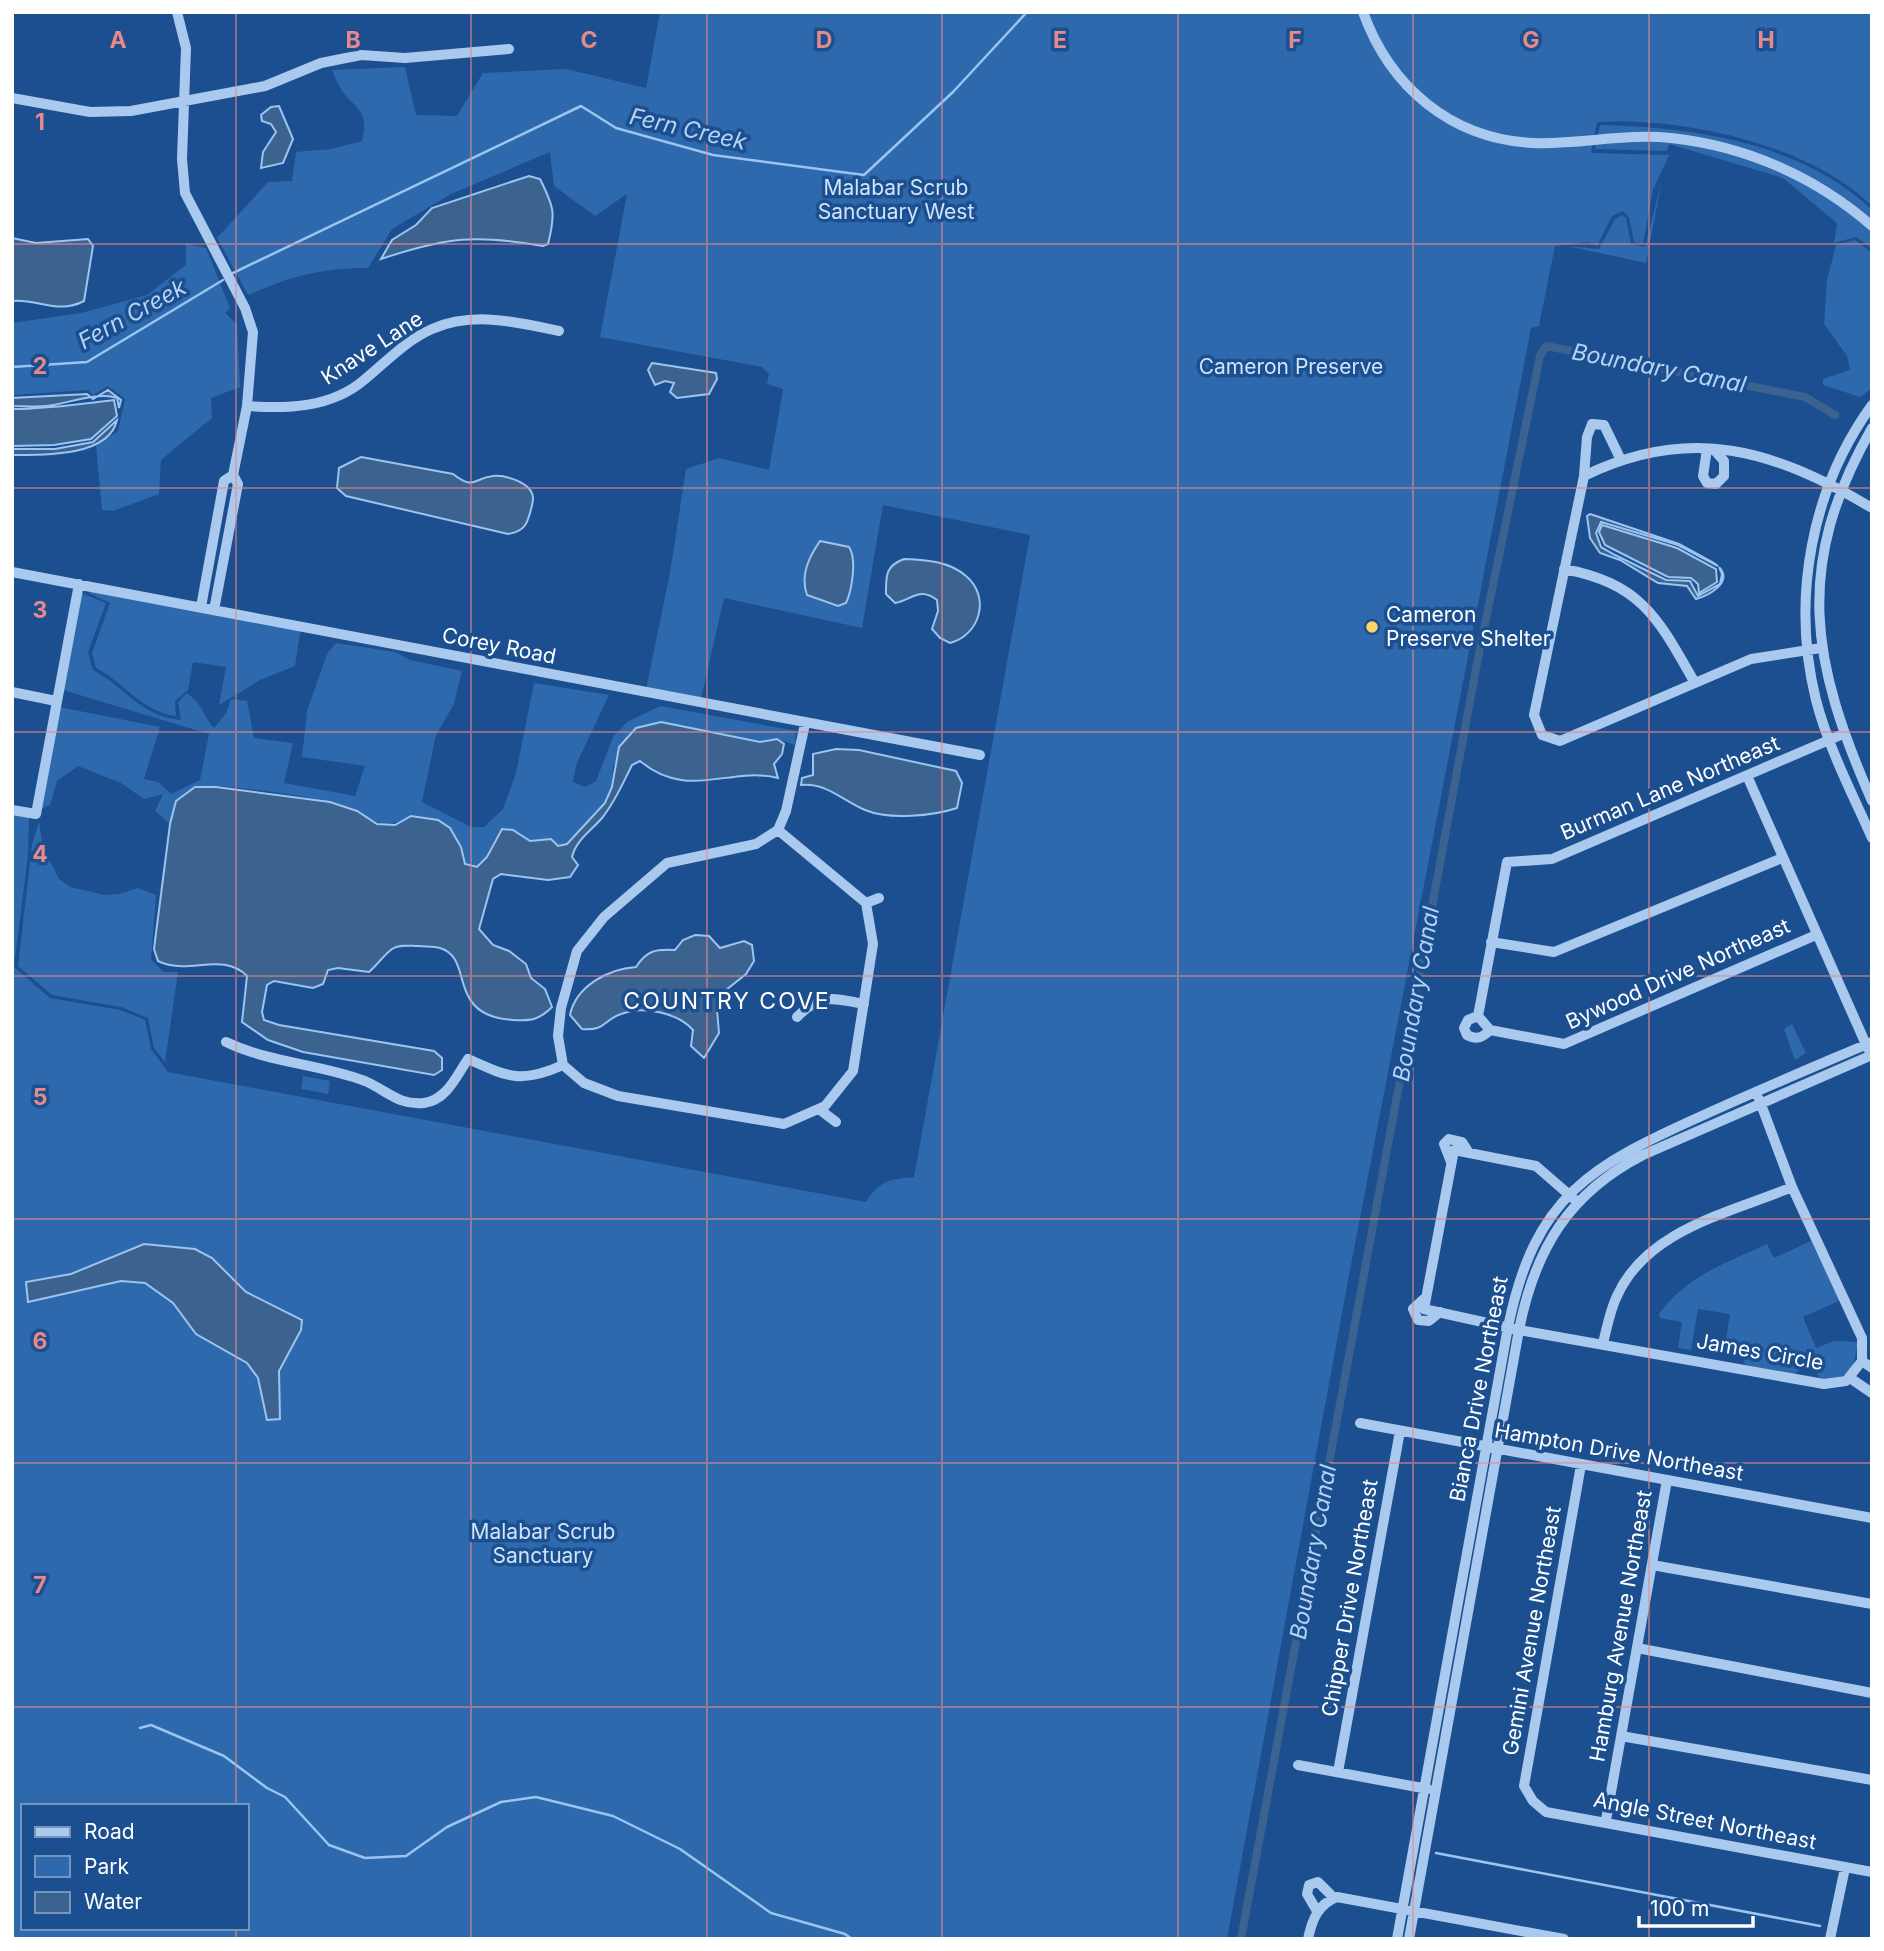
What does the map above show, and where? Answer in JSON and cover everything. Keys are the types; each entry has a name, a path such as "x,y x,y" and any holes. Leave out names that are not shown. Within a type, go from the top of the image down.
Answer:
{"street":[{"path":"177,12 186,48 182,159 185,193 245,308 253,332 247,406 233,475 238,484 215,610"},
{"path":"1363,12 1382,58 1402,83 1441,116 1471,130 1501,139 1534,143 1668,138 1723,147 1757,156 1824,190 1872,226"},
{"path":"12,98 90,112 131,111 265,86 321,63 361,55 405,58 509,50"},
{"name":"Knave Lane","path":"247,406 282,408 332,400 361,383 411,341 452,323 496,319 559,331"},
{"path":"1872,405 1846,446 1829,484 1808,564 1808,650 1816,699 1829,740 1872,838"},
{"path":"1620,458 1604,425 1592,424 1587,437 1584,476 1534,715 1542,735 1560,741 1751,659 1821,648"},
{"path":"1872,428 1841,490 1821,566 1821,648 1843,734 1872,801"},
{"path":"1584,476 1620,458 1671,447 1711,450 1770,458 1829,484 1872,508"},
{"path":"201,607 224,481 233,475"},
{"path":"210,555 224,557"},
{"path":"1564,569 1600,576 1636,597 1664,628 1695,683"},
{"name":"Corey Road","path":"12,572 979,755"},
{"path":"12,810 36,814 79,584"},
{"path":"12,692 55,701"},
{"path":"778,830 866,903 873,944 853,1071 842,1087 819,1109 784,1124 618,1096 584,1083 563,1065 558,1036 561,1008 577,951 604,917 667,863 756,844 778,830 786,811 805,724"},
{"name":"Burman Lane Northeast","path":"1491,942 1507,862 1552,859 1748,778 1843,734"},
{"path":"1748,778 1816,935 1869,1043 1871,1055"},
{"path":"1478,1016 1491,942 1554,952 1782,858"},
{"path":"866,903 879,898"},
{"name":"Bywood Drive Northeast","path":"1490,1030 1564,1044 1816,935"},
{"path":"797,1017 810,1003 832,998 864,1004"},
{"path":"1478,1016 1490,1030 1483,1037 1474,1039 1467,1035 1464,1028 1468,1020 1478,1016"},
{"path":"226,1042 252,1054 368,1082 395,1100 425,1103 445,1094 468,1059 503,1075 537,1077 563,1065"},
{"name":"Bianca Drive Northeast","path":"1409,1939 1445,1675 1486,1448 1513,1328 1533,1272 1551,1236 1573,1199 1604,1164 1660,1135 1869,1043"},
{"name":"Bianca Drive Northeast","path":"1573,1199 1615,1170 1664,1146 1871,1055"},
{"path":"1756,1092 1792,1187 1862,1338 1862,1361 1872,1368"},
{"path":"819,1109 836,1122"},
{"path":"1660,1135 1664,1146"},
{"path":"1451,1162 1444,1144 1449,1139 1462,1142 1469,1153"},
{"path":"1451,1162 1454,1150 1536,1166 1573,1199"},
{"name":"James Circle","path":"1451,1162 1424,1308 1513,1328 1824,1384 1836,1384 1850,1378 1862,1361"},
{"path":"1603,1343 1616,1297 1634,1267 1650,1250 1676,1234 1792,1187"},
{"name":"Bianca Drive Northeast","path":"1397,1939 1456,1676 1498,1450 1513,1328"},
{"path":"1850,1378 1872,1393"},
{"name":"Hampton Drive Northeast","path":"1360,1423 1872,1518"},
{"name":"Chipper Drive Northeast","path":"1338,1772 1400,1431"},
{"name":"Gemini Avenue Northeast","path":"1533,1801 1524,1786 1581,1465"},
{"name":"Hamburg Avenue Northeast","path":"1606,1820 1667,1480"},
{"path":"1466,1560 1477,1562"},
{"path":"1651,1565 1872,1604"},
{"path":"1637,1648 1872,1693"},
{"path":"1445,1675 1456,1676"},
{"path":"1621,1735 1872,1780"},
{"path":"1298,1765 1430,1790"},
{"name":"Angle Street Northeast","path":"1533,1801 1546,1812 1606,1820 1872,1872"},
{"path":"1830,1939 1845,1868"},
{"path":"1308,1939 1325,1905 1343,1897 1564,1939"}],"green space":[{"path":"660,12 1872,12 1872,206 1846,184 1815,166 1743,139 1667,124 1597,122 1591,153 1669,155 1653,190 1643,244 1634,242 1629,217 1623,211 1612,216 1597,246 1588,242 1555,246 1539,326 1531,328 1346,1291 1227,1939 12,1939 12,813 29,816 28,855 14,967 50,998 120,1010 145,1020 151,1049 168,1072 866,1202 886,1182 914,1177 1030,535 883,505 862,628 724,598 701,699 646,689 670,573 686,469 719,458 769,470 783,389 767,384 769,374 762,367 600,337 627,194 595,216 554,186 550,152 451,194 392,229 368,268 336,269 307,274 248,295 217,238 268,182 292,181 296,152 331,149 362,141 364,123 361,112 342,91 332,70 405,67 416,115 457,116 483,73 566,69 646,88"},
{"path":"1600,125 1636,126 1709,135 1780,154 1844,187 1872,210 1872,248 1856,237 1834,243 1837,223 1783,178 1669,144 1667,151 1595,149"},
{"path":"1662,180 1646,263 1567,246 1599,249 1615,219 1622,215 1626,218 1631,244 1645,247"},
{"path":"1855,240 1872,253 1872,388 1860,397 1823,385 1823,379 1850,370 1847,356 1824,324 1827,280 1836,245"},
{"path":"186,244 206,248 230,308 225,313 237,324 240,387 211,398 212,418 161,460 159,494 113,511 102,510 96,446 118,431 125,399 108,386 93,395 88,390 12,395 12,323 81,313 147,295 186,265"},
{"path":"92,587 301,627 295,666 260,680 219,705 226,667 193,662 188,690 175,701 176,716 153,709 96,668 92,653 110,603 89,593"},
{"path":"81,593 106,603 88,652 93,670 144,707 167,717 181,720 178,702 187,693 214,728 226,713 231,699 247,701 254,738 293,743 284,783 355,796 365,766 302,757 307,711 327,654 336,643 395,652 410,660 462,671 454,704 436,735 422,802 471,827 484,827 503,809 516,773 534,683 609,695 576,765 573,782 585,787 596,781 613,737 627,722 660,706 796,731 795,745 777,739 760,742 661,722 636,728 613,766 612,787 605,803 567,844 558,846 551,839 530,841 513,830 495,839 487,857 477,867 465,864 461,847 411,816 399,822 380,823 332,802 263,791 208,786 191,789 181,797 175,807 170,824 155,811 163,794 144,799 121,783 78,766 57,781 50,805 41,809 59,707 160,727 144,779 158,782 171,794 200,780 209,734 63,690"},
{"path":"39,822 43,847 59,879 70,887 104,895 138,888 156,895 151,960 164,972 178,972 165,1062 154,1048 148,1018 121,1007 52,995 18,966 32,845"},
{"path":"1792,1024 1806,1053 1795,1060 1784,1029"},
{"path":"303,1076 330,1081 328,1094 301,1089"},
{"path":"1811,1241 1817,1254 1822,1253 1843,1299 1803,1317 1816,1348 1834,1341 1858,1342 1853,1369 1835,1380 1820,1379 1814,1369 1804,1367 1794,1374 1745,1365 1742,1355 1729,1353 1730,1347 1725,1346 1730,1314 1698,1309 1691,1350 1678,1348 1682,1322 1660,1318 1659,1314 1681,1290 1722,1264 1767,1244 1774,1258"}],"water":[{"path":"279,106 293,139 283,163 261,168 263,152 276,132 271,124 262,121 261,115 271,107"},
{"path":"529,176 540,179 551,204 553,217 548,244 543,246 499,240 462,240 425,246 381,259 392,240 416,225 432,208"},
{"path":"12,238 36,243 88,239 93,246 84,301 74,305 56,306 12,301"},
{"path":"652,363 716,373 717,379 709,394 677,398 670,392 674,383 665,381 655,385 648,370"},
{"path":"108,390 121,400 119,408 117,398 97,396"},
{"path":"87,394 91,397 46,406 12,406 12,398"},
{"path":"114,400 117,416 91,439 54,445 12,446 12,409"},
{"path":"117,420 102,441 88,447 57,454 12,455 12,449 55,449 93,442"},
{"path":"361,457 453,474 470,483 493,476 511,478 531,492 533,500 529,517 523,528 508,534 346,496 337,488 339,468"},
{"path":"1590,514 1679,544 1718,566 1678,545 1601,522 1596,533 1601,547 1615,555 1666,580 1690,581 1698,596 1720,584 1722,574 1719,567 1723,573 1722,583 1696,599 1687,586 1658,583 1620,560 1600,553 1590,538 1587,516"},
{"path":"1602,525 1677,548 1716,569 1717,582 1699,593 1698,584 1691,578 1668,577 1605,545 1599,532"},
{"path":"820,541 849,547 851,552 853,575 850,590 846,603 838,606 807,595 805,588 807,566"},
{"path":"904,559 945,564 966,576 974,585 980,604 979,614 969,632 950,643 940,638 932,629 938,611 937,600 921,594 895,603 886,594 890,568"},
{"path":"661,722 760,742 777,739 784,744 782,754 774,764 778,778 760,775 692,781 675,779 658,773 640,761 632,765 607,812 577,846 572,857 578,865 570,877 548,880 501,874 493,879 479,929 493,945 509,951 526,964 531,978 545,989 552,1007 543,1015 530,1020 513,1020 492,1016 478,1008 469,998 457,963 450,954 435,947 395,947 369,972 338,968 328,970 323,984 313,988 274,981 267,985 262,1012 264,1020 279,1025 434,1051 442,1058 442,1070 434,1075 303,1052 268,1040 242,1022 247,976 227,965 181,966 158,961 154,949 170,824 176,801 195,787 216,787 330,802 357,811 377,824 395,825 411,816 438,820 450,828 461,847 465,864 477,867 487,857 502,829 513,830 530,841 551,839 558,846 567,844 605,803 612,787 619,747 636,728"},
{"path":"836,749 859,750 956,771 962,783 957,808 924,815 886,815 865,810 827,789 801,785 802,778 813,775 813,754"},
{"path":"695,935 709,936 720,948 744,941 752,945 754,961 746,974 721,994 717,1009 719,1033 704,1058 691,1046 693,1030 679,1019 660,1012 630,1011 615,1016 600,1027 590,1029 582,1029 570,1015 579,996 604,975 636,967 652,952 675,950 683,940"},
{"path":"144,1244 195,1249 212,1258 246,1292 302,1320 301,1330 279,1371 280,1419 267,1420 258,1378 247,1363 196,1334 173,1303 145,1283 121,1281 28,1302 26,1282 71,1274"}],"waterway":[{"name":"Fern Creek","path":"233,273 581,106 616,128 713,155 864,175 953,92 1027,12"},
{"name":"Fern Creek","path":"12,367 87,362 223,280"},
{"name":"Boundary Canal","path":"1241,1939 1478,658 1540,356 1546,346 1805,397 1835,415"},
{"path":"140,1728 151,1725 224,1756 267,1788 285,1797 329,1845 365,1858 406,1856 447,1827 501,1802 536,1797 613,1816 680,1849 771,1913 845,1934 852,1939"},
{"path":"1436,1853 1820,1926"}],"place":[{"name":"Cameron Preserve Shelter","path":"1372,627"}],"district":[{"name":"COUNTRY COVE","path":"727,1001"}],"park label":[{"name":"Malabar Scrub Sanctuary West","path":"896,200"},
{"name":"Cameron Preserve","path":"1291,367"},
{"name":"Malabar Scrub Sanctuary","path":"543,1544"}]}
